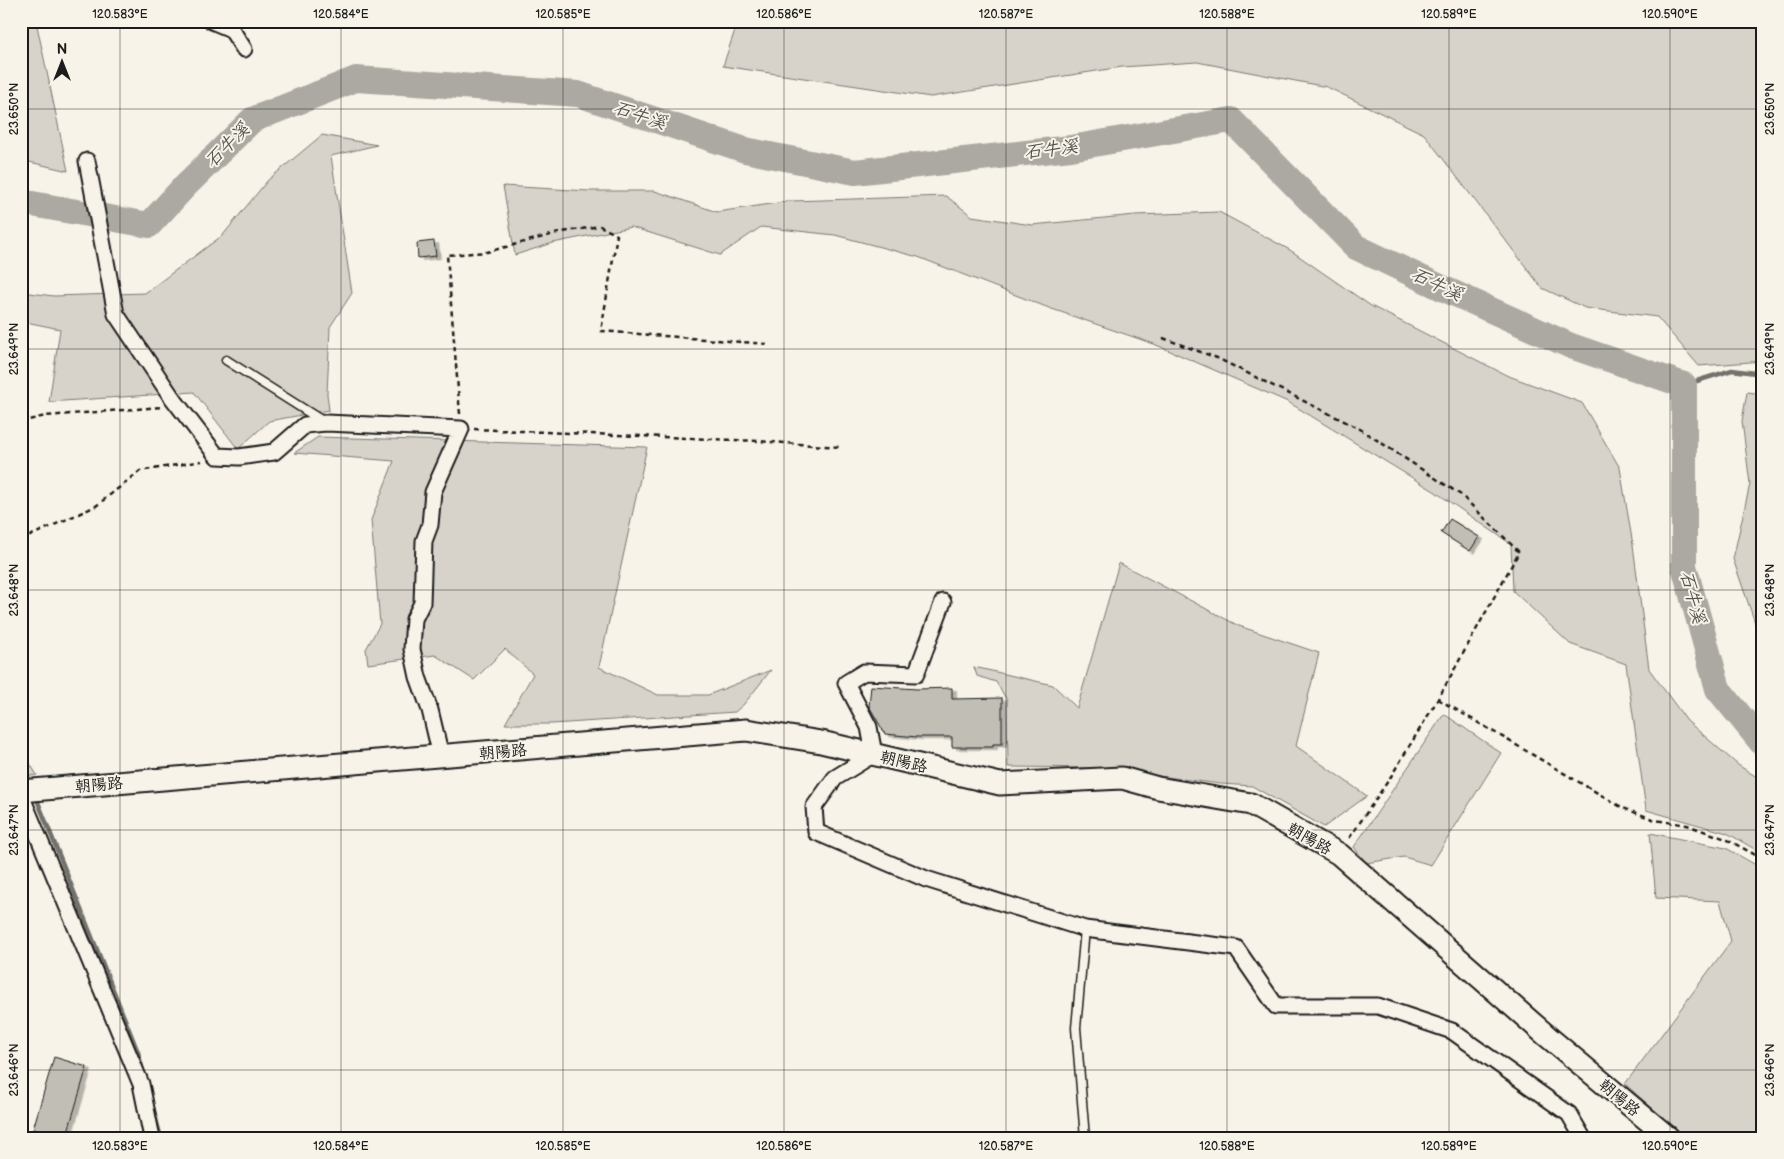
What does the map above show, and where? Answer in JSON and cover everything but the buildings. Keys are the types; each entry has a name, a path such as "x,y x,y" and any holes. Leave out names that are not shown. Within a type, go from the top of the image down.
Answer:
{"main road":[{"name":"朝陽路","path":"21,791 746,730 821,742 1000,784 1122,778 1158,788 1251,804 1339,854 1547,1036 1668,1138"}],"street":[{"path":"212,21 231,29 244,49"},
{"path":"87,161 116,314 178,406 217,456 240,457 274,452 305,425 326,423 461,429 434,492 430,525 424,541 422,604 414,619 412,649 418,677 430,710 442,756"},
{"path":"943,602 916,674 864,672 846,683 869,727 874,754 836,778 814,807 816,832 926,879 1085,930 1236,948 1276,1006 1378,1006 1452,1031 1570,1114 1583,1138"},
{"path":"21,795 141,1084 152,1138"}],"lane":[{"path":"226,360 326,423"},
{"path":"1085,930 1076,1028 1085,1138"}],"path":[{"path":"767,344 601,331 617,235 600,226 562,232 487,252 447,255 461,429 748,440 839,447"},
{"path":"1163,338 1217,358 1360,429 1461,495 1519,552 1438,699 1390,778 1339,854"},
{"path":"21,422 45,416 178,406"},
{"path":"21,540 96,506 140,471 196,463 217,456"},
{"path":"1438,699 1623,808 1654,820 1687,825 1726,839 1763,859"}],"shaded area":[{"path":"21,21 36,21 68,171 21,160"},
{"path":"738,21 1763,21 1763,361 1699,366 1657,317 1585,308 1542,288 1424,134 1327,87 1197,62 1122,67 931,97 723,66"},
{"path":"322,135 377,145 331,156 352,293 330,327 327,394 329,410 269,421 238,449 194,392 49,402 60,329 21,321 21,292 54,296 145,293 223,235 268,180"},
{"path":"503,186 589,191 655,191 717,212 791,201 946,196 972,216 1032,225 1135,215 1219,212 1290,250 1371,306 1506,375 1582,403 1620,468 1633,545 1649,669 1687,721 1738,765 1763,781 1763,854 1727,833 1646,810 1626,664 1570,644 1513,591 1511,544 1434,491 1288,402 1154,344 1049,308 918,257 835,235 761,227 720,255 631,227 553,243 515,255"},
{"path":"1747,392 1763,394 1763,646 1733,559 1750,484 1742,421"},
{"path":"318,437 647,447 599,667 658,695 708,695 771,670 744,704 735,712 552,724 505,724 533,674 505,649 474,680 435,655 368,664 366,649 380,624 371,520 394,461 294,453"},
{"path":"1119,563 1239,626 1319,653 1296,746 1367,796 1324,827 1252,786 1221,784 1096,768 1008,767 1007,700 996,682 977,676 974,667 1053,685 1077,708"},
{"path":"21,624 27,626 21,660"},
{"path":"1444,714 1501,753 1431,865 1404,857 1366,863 1354,847"},
{"path":"21,749 37,775 21,777"},
{"path":"1650,833 1726,848 1763,869 1763,1138 1686,1138 1625,1084 1731,941 1720,901 1656,898"}],"waterway":[{"name":"石牛溪","path":"21,202 149,225 185,186 252,120 356,79 578,94 745,150 855,172 1071,148 1231,120 1356,247 1571,346 1684,385 1684,566 1718,689 1763,744"},
{"path":"1684,385 1732,370 1763,374"},
{"path":"21,760 31,785"},
{"path":"36,797 138,1052 143,1071"},
{"path":"153,1108 161,1138"}]}
